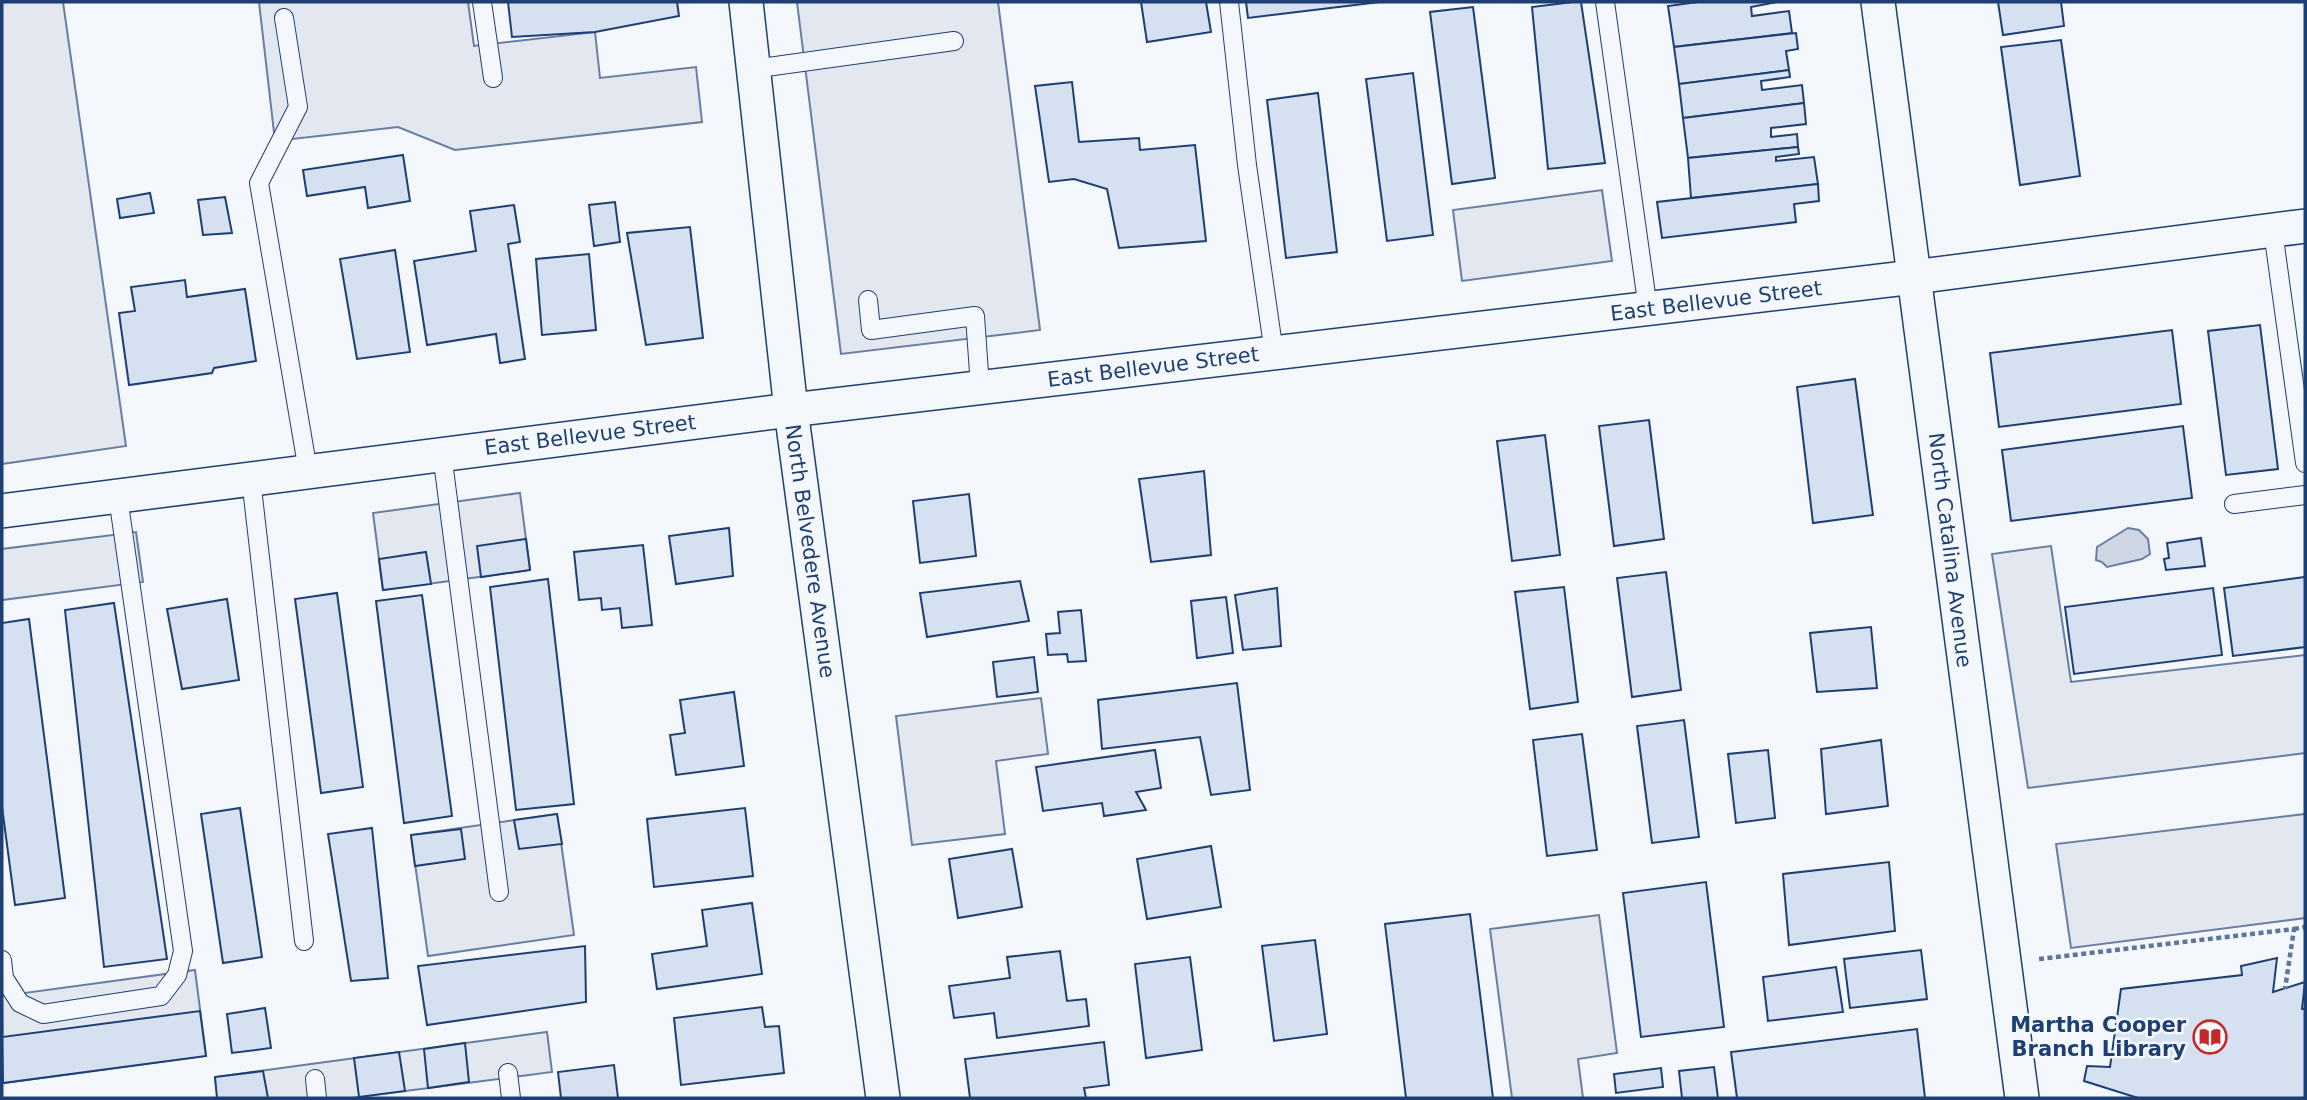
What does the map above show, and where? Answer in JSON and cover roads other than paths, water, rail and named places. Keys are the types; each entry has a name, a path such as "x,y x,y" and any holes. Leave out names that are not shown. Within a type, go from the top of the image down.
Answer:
{"street":[{"name":"North Belvedere Avenue","path":"746,2 791,410 883,1098"},
{"name":"North Catalina Avenue","path":"1878,2 2022,1098"},
{"name":"East Bellevue Street","path":"2,511 791,410 1914,277 2305,226"}],"lane":[{"path":"482,2 493,78"},
{"path":"1229,2 1247,165 1274,353"},
{"path":"1605,2 1648,309"},
{"path":"284,18 298,107 259,183 308,471"},
{"path":"753,69 954,41"},
{"path":"2273,231 2305,463"},
{"path":"868,300 871,330 975,316 980,387"},
{"path":"442,454 499,892"},
{"path":"251,478 304,941"},
{"path":"2234,504 2305,495"},
{"path":"2,960 4,978 20,1003 43,1014 160,996 177,975 183,951 118,497"},
{"path":"508,1073 511,1098"},
{"path":"315,1079 317,1098"}],"place":[{"name":"Martha Cooper Branch Library","path":"2210,1037"}]}
